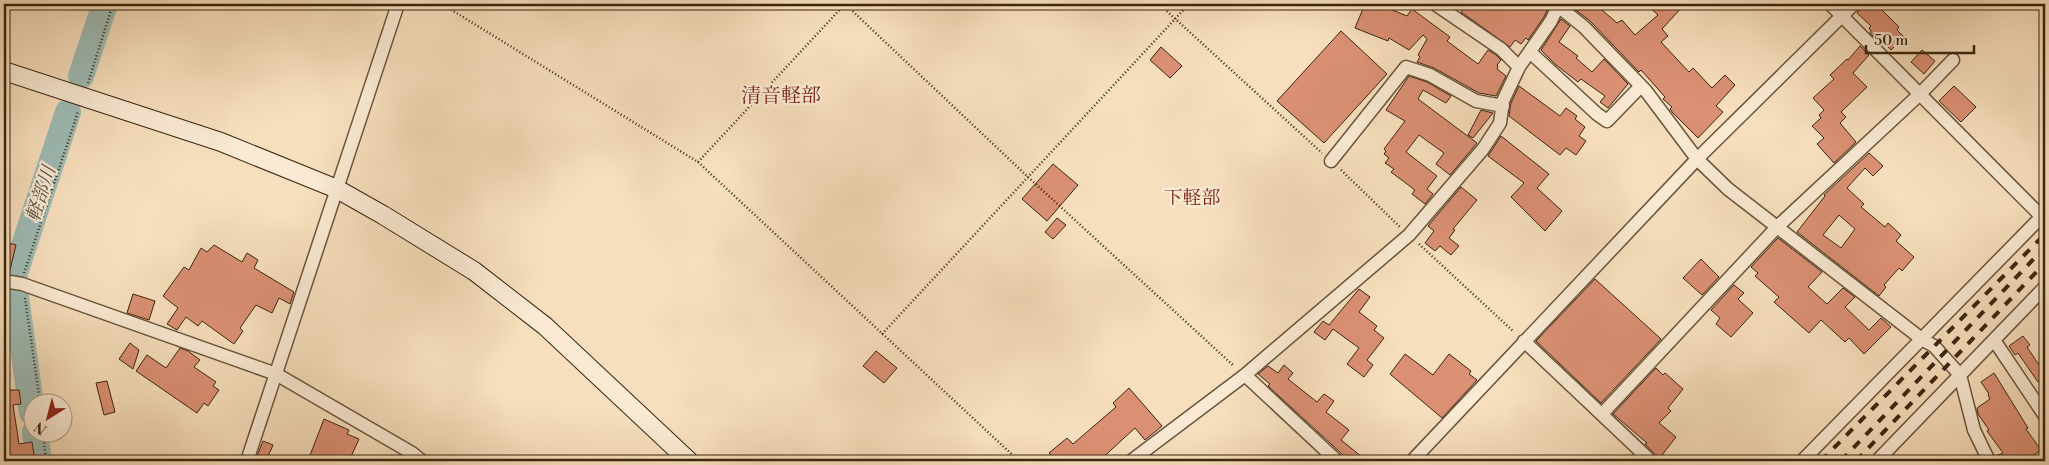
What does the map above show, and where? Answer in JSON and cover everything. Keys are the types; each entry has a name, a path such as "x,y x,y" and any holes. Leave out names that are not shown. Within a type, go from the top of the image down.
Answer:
{"street":[{"path":"247,461 398,4"},
{"path":"1435,4 1501,49 1519,67"},
{"path":"1802,461 2044,215 1830,4"},
{"path":"1412,461 1697,159 1854,4"},
{"path":"1131,461 1245,375 1409,235 1483,149 1500,123 1503,106 1519,67 1551,21 1559,5 1584,27 1641,86 1697,159 1728,189 1923,340 1934,346 1960,375 1974,430 1989,461"},
{"path":"1530,52 1597,114 1607,120 1641,86"},
{"path":"1602,414 1777,227 1920,94 1953,60"},
{"path":"1332,161 1406,67 1430,75 1476,101 1503,106"},
{"path":"4,71 221,142 337,190 383,215 474,271 545,326 689,461"},
{"path":"4,281 22,284 276,374 412,453 421,461"},
{"path":"1877,461 2045,287"},
{"path":"1994,340 2045,416"},
{"path":"1524,341 1651,461"},
{"path":"1245,375 1337,461"}],"path":[{"path":"38,392 22,284 23,275 114,4"},
{"path":"442,4 698,162 1019,461"},
{"path":"698,162 845,4 1028,177 1245,375"},
{"path":"1159,4 1332,161 1524,341"},
{"path":"882,334 1189,4"},
{"path":"44,442 46,461"}],"building":[{"path":"1365,4 1378,4 1407,16 1412,9 1450,37 1447,41 1478,64 1488,50 1496,55 1501,60 1497,65 1497,69 1506,76 1496,96 1479,93 1434,68 1417,62 1420,57 1418,55 1427,39 1423,35 1409,50 1389,38 1388,41 1355,28"},
{"path":"1467,4 1550,4 1544,17 1528,40 1526,38 1521,44 1515,40 1510,47 1461,12"},
{"path":"1568,4 1595,4 1617,23 1622,20 1635,35 1658,15 1646,4 1685,4 1662,29 1668,36 1661,42 1689,72 1693,68 1712,88 1725,75 1735,85 1716,106 1723,112 1698,138 1673,113 1670,109 1672,107 1663,99 1665,97 1641,70 1639,72 1590,21"},
{"path":"1864,4 1876,4 1899,27 1897,30 1904,37 1891,50 1883,42 1881,44 1870,33 1869,28 1871,26 1857,13"},
{"path":"1561,19 1570,26 1559,42 1578,56 1576,58 1592,72 1604,59 1628,84 1608,108 1600,102 1605,96 1581,79 1578,82 1541,50"},
{"path":"1341,31 1387,74 1324,143 1277,101"},
{"path":"1860,46 1869,55 1853,73 1867,87 1841,112 1846,117 1840,123 1856,142 1834,163 1817,144 1824,138 1812,126 1821,118 1819,115 1824,110 1813,98 1834,79 1830,75 1848,60"},
{"path":"1161,47 1182,66 1170,78 1150,60"},
{"path":"1922,50 1935,61 1924,74 1911,62"},
{"path":"1409,76 1427,82 1451,96 1446,103 1423,90 1418,99 1477,143 1450,175 1436,164 1444,153 1419,135 1406,152 1437,176 1427,189 1433,194 1425,204 1412,194 1415,190 1391,172 1394,169 1385,163 1389,158 1384,154 1386,151 1384,149 1405,121 1386,110"},
{"path":"1519,86 1560,116 1566,108 1577,116 1575,119 1585,127 1579,136 1586,141 1576,155 1566,148 1560,155 1509,116 1511,103"},
{"path":"1954,86 1976,107 1961,122 1939,101"},
{"path":"1481,110 1493,113 1473,138 1468,135"},
{"path":"1501,136 1549,174 1537,188 1562,211 1545,231 1511,197 1524,183 1488,156"},
{"path":"1869,153 1883,166 1873,176 1865,168 1847,188 1864,204 1861,207 1885,227 1888,223 1901,235 1896,241 1914,257 1902,271 1899,268 1884,285 1886,287 1879,296 1797,232 1824,195","holes":["1839,215 1855,229 1841,248 1823,235"]},
{"path":"1053,164 1078,185 1047,221 1022,199"},
{"path":"1461,187 1477,200 1453,229 1455,230 1449,238 1459,246 1451,255 1440,246 1435,251 1425,243 1434,231 1428,226"},
{"path":"1057,218 1066,225 1053,239 1045,232"},
{"path":"1778,238 1822,272 1808,287 1827,304 1843,288 1855,297 1845,307 1869,330 1881,318 1891,327 1864,354 1849,338 1845,342 1821,320 1809,333 1774,302 1779,297 1755,276 1758,273 1751,267"},
{"path":"4,242 16,245 9,274 4,273"},
{"path":"214,245 242,262 247,253 258,260 254,268 294,292 290,304 279,298 272,313 256,305 240,328 243,331 234,344 202,321 198,326 186,317 177,330 167,324 178,308 163,296 184,267 189,270 201,248 207,252"},
{"path":"1701,259 1719,277 1702,295 1683,278"},
{"path":"1595,279 1661,339 1601,403 1536,341"},
{"path":"1734,285 1744,293 1738,299 1753,313 1731,337 1716,324 1720,318 1711,310"},
{"path":"1359,289 1370,297 1359,312 1377,326 1374,330 1384,338 1367,360 1373,365 1364,377 1347,364 1359,348 1333,329 1325,340 1314,332 1323,321 1329,325"},
{"path":"133,294 155,301 149,320 127,313"},
{"path":"2023,336 2030,345 2027,347 2045,374 2045,378 2038,382 2018,353 2015,355 2009,346"},
{"path":"130,343 139,350 133,369 119,359"},
{"path":"180,348 188,351 200,360 194,367 216,382 213,386 219,390 208,406 204,403 197,413 136,371 147,355 166,368"},
{"path":"876,351 897,368 884,383 863,366"},
{"path":"1405,354 1433,375 1449,354 1471,371 1469,374 1477,380 1442,418 1390,374"},
{"path":"1284,365 1293,373 1288,379 1317,402 1324,394 1334,401 1326,412 1349,430 1341,440 1367,461 1345,461 1343,455 1268,386 1270,384 1258,374 1268,366 1278,373"},
{"path":"1656,368 1663,375 1665,373 1683,389 1668,408 1671,411 1659,423 1676,437 1659,459 1645,444 1647,443 1613,414"},
{"path":"1994,373 2028,428 2026,429 2041,450 2025,461 1997,461 1996,456 2003,453 1987,431 1989,430 1978,414 1977,408 1990,399 1981,382"},
{"path":"107,381 115,412 104,415 96,383"},
{"path":"1129,388 1162,426 1145,440 1135,428 1099,461 1056,461 1049,453 1067,438 1073,444 1116,407 1113,403"},
{"path":"4,390 19,390 21,404 13,405 19,444 32,442 35,461 4,460"},
{"path":"324,419 349,430 347,434 359,439 349,461 319,461 309,458"},
{"path":"263,441 273,445 266,461 255,461"}],"waterway":[{"name":"軽部川","path":"81,76 105,4"},
{"name":"軽部川","path":"14,276 68,112"},
{"name":"軽部川","path":"15,290 29,392"},
{"name":"軽部川","path":"36,442 39,461"}],"railway":[{"path":"1821,461 2045,234"},
{"path":"1841,461 2045,247"},
{"path":"1856,461 2045,263"}],"district":[{"name":"清音軽部","path":"781,96"},
{"name":"下軽部","path":"1192,198"}]}
